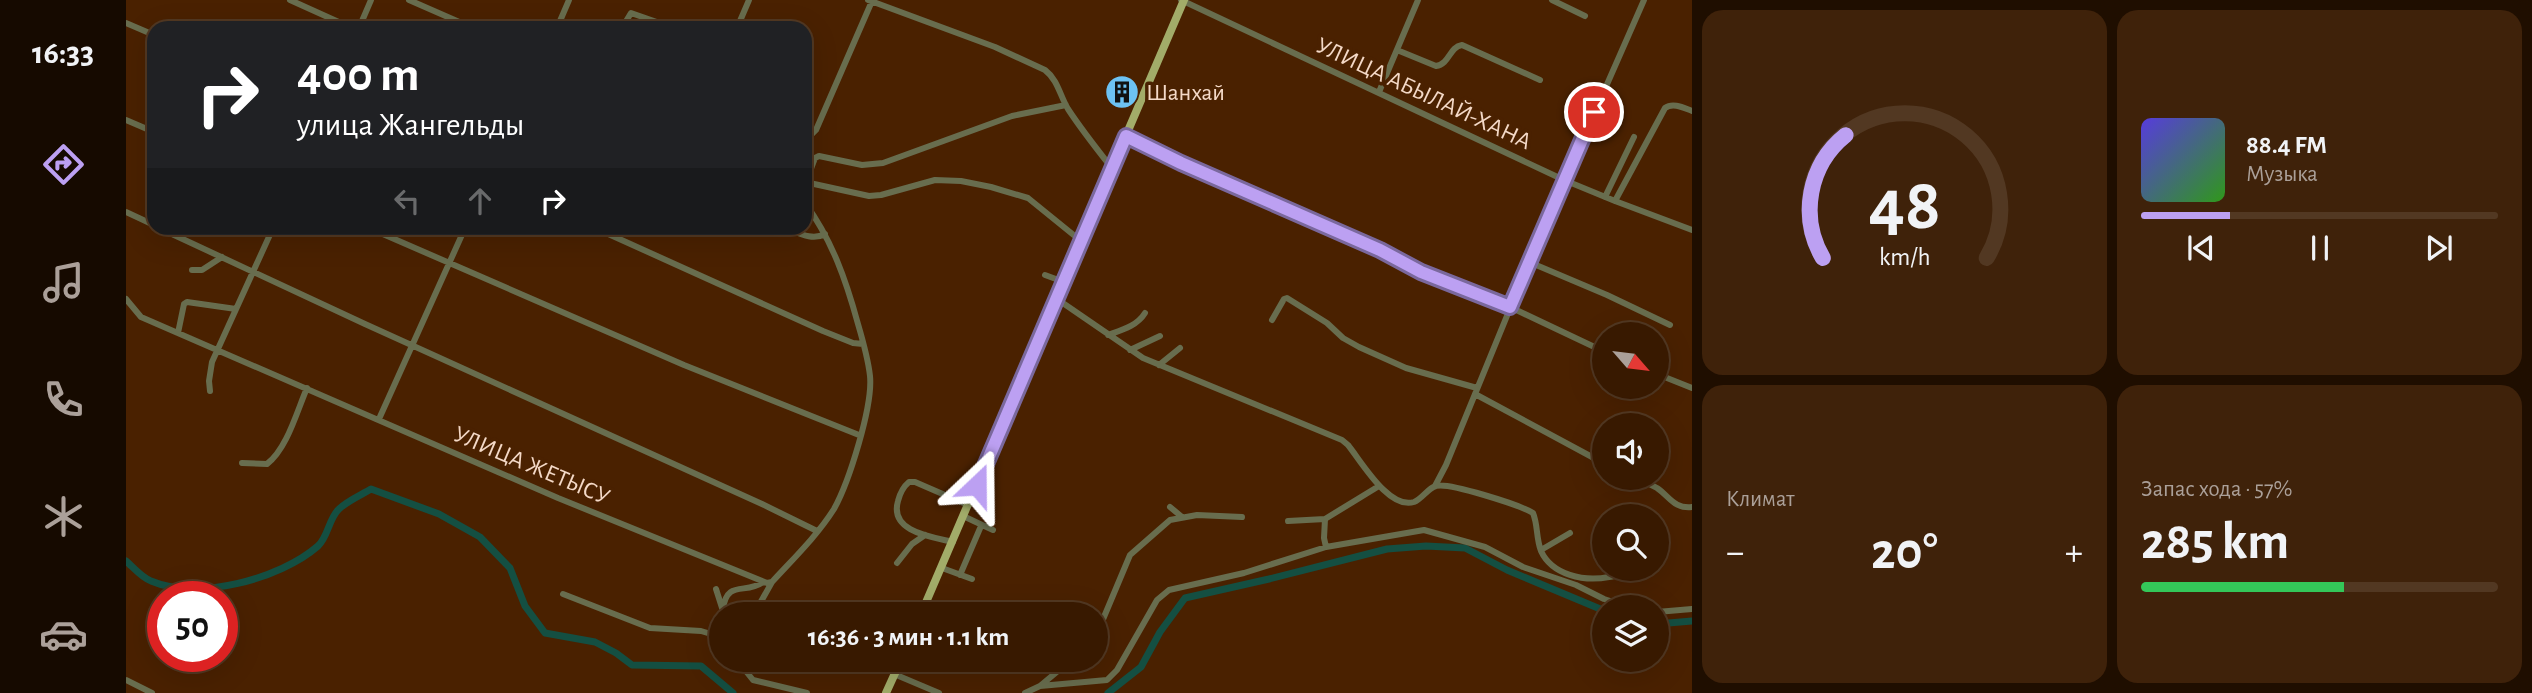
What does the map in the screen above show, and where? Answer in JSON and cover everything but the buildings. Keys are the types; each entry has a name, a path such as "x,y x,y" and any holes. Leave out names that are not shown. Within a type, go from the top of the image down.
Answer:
{"main road":[{"path":"926,602 1183,0"},
{"path":"886,693 894,674"}],"street":[{"path":"290,0 336,21"},
{"path":"362,21 371,0"},
{"path":"410,0 457,21"},
{"path":"560,21 569,0"},
{"path":"740,21 749,0"},
{"name":"УЛИЦА АБЫЛАЙ-ХАНА","path":"1183,0 1564,180 1692,230"},
{"path":"1379,92 1418,0"},
{"path":"1552,0 1585,16"},
{"path":"1056,299 1130,350 1159,365 1342,440 1379,486 1396,499 1408,503 1416,501 1435,486 1446,465 1529,262 1644,0"},
{"path":"812,134 870,1 966,35 1031,62 1052,76 1066,105 1111,167"},
{"path":"626,21 631,13 654,21"},
{"path":"126,23 147,32"},
{"path":"1397,50 1436,66 1445,62 1454,48 1462,46 1540,80"},
{"path":"812,163 819,156 862,165 884,163 1012,116 1066,105"},
{"path":"1615,201 1665,108 1671,105 1692,111"},
{"path":"126,120 147,129"},
{"path":"1126,136 1181,163 1380,250 1421,272 1510,307 1592,346"},
{"path":"1605,197 1634,137"},
{"path":"812,183 869,196 935,180 961,181 991,187 1028,198 1082,241"},
{"path":"126,212 147,222"},
{"path":"761,602 772,582 817,531 841,496 870,386 863,344 842,270 812,214"},
{"path":"803,235 819,237 825,234"},
{"path":"175,235 817,531"},
{"path":"210,391 210,371 217,349 270,235"},
{"path":"385,235 684,366 859,435"},
{"path":"379,419 462,235"},
{"path":"610,235 823,331 853,343 863,344"},
{"path":"192,270 202,270 222,257"},
{"path":"1529,262 1664,322"},
{"path":"1045,275 1064,282"},
{"path":"1272,320 1287,298 1327,323 1343,338 1406,368 1476,391 1592,457"},
{"name":"УЛИЦА ЖЕТЫСУ","path":"126,299 141,317 558,498 763,582 772,582"},
{"path":"178,333 184,304 187,302 236,309"},
{"path":"1108,335 1141,320 1145,313"},
{"path":"1130,350 1160,335"},
{"path":"1159,365 1180,348"},
{"path":"1670,379 1692,388"},
{"path":"242,463 267,464 273,460 282,447 307,388"},
{"path":"953,542 908,529 896,509 903,487 909,482 915,482 968,505"},
{"path":"1288,521 1325,519 1379,486"},
{"path":"1435,486 1455,487 1526,508 1534,513 1536,536 1541,550 1556,570 1592,576"},
{"path":"1660,490 1677,506 1692,507"},
{"path":"1170,507 1182,517"},
{"path":"963,516 993,530"},
{"path":"1108,607 1130,555 1170,520 1182,517 1242,517"},
{"path":"1325,519 1326,547"},
{"path":"961,575 981,526"},
{"path":"1040,686 1108,680 1117,670 1157,600 1169,590 1244,573 1326,547 1423,530 1485,547 1522,567 1576,585 1596,595"},
{"path":"1541,550 1570,533"},
{"path":"897,564 912,544 925,535"},
{"path":"942,568 972,579"},
{"path":"1576,585 1578,576"},
{"path":"725,602 732,590 758,586 763,582"},
{"path":"716,589 721,602"},
{"path":"563,594 650,628 709,634"},
{"path":"1669,611 1692,609"},
{"path":"747,672 753,680 807,693"},
{"path":"1025,693 1040,686 1057,672"},
{"path":"894,674 939,693"},
{"path":"126,680 152,693"}],"waterway":[{"path":"126,561 148,580 170,587 214,587 261,577 302,558 318,546 339,509 371,489 439,514 480,537 510,568 525,606 545,633 595,642 632,665 701,666 733,693"},
{"path":"1108,693 1141,667 1160,632 1185,598 1387,549 1426,546 1465,548 1507,570 1592,606"},
{"path":"1669,623 1692,621"}],"place":[{"name":"Шанхай","path":"1122,92"}],"route":[{"path":"977,485 1126,136 1181,163 1380,250 1421,272 1510,307 1594,112"}]}
